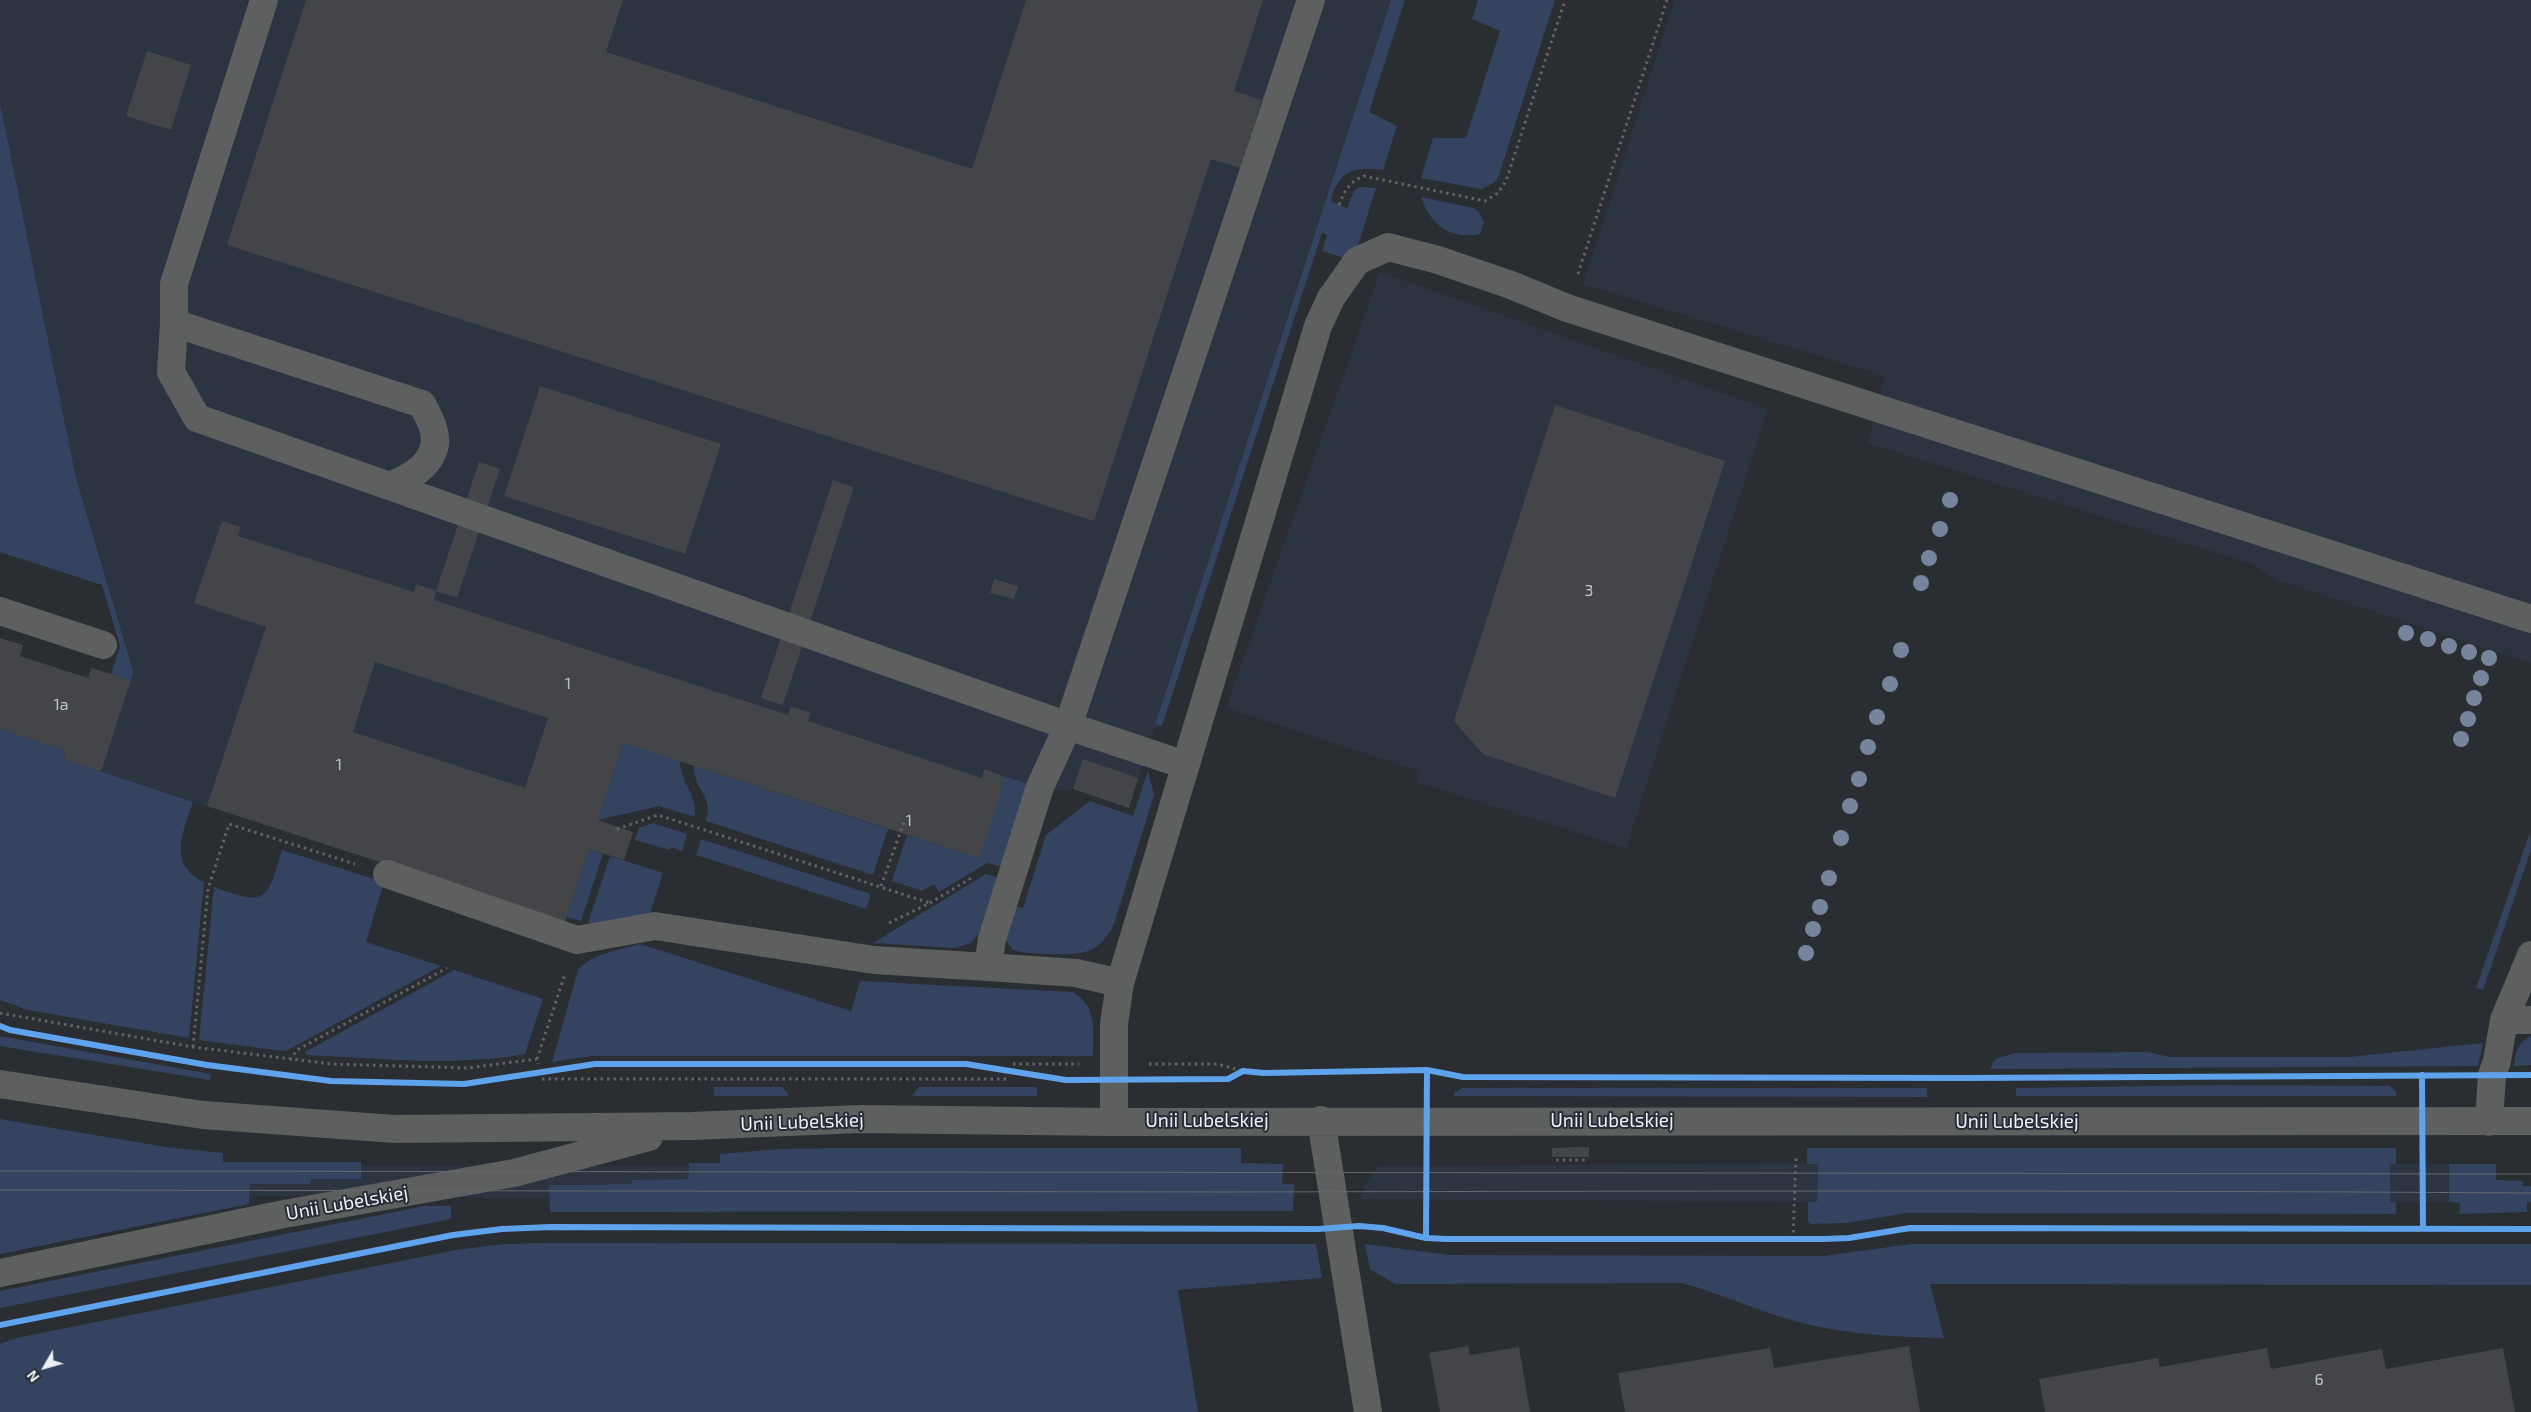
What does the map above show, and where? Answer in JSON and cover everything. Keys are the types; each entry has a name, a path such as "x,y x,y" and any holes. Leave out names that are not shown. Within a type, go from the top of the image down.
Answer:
{"street":[{"path":"264,0 174,284 171,372 197,418 392,485 1068,726 1185,765"},
{"path":"988,967 992,939 1040,788 1068,726 1311,0"},
{"path":"1114,1122 1114,1024 1120,983 1318,326 1331,298 1358,262 1388,248 1438,260 1502,282 1567,308 2531,619"},
{"path":"174,323 422,404 434,430 434,449 423,467 410,477 392,485"},
{"path":"0,612 103,645"},
{"path":"387,874 578,940 655,926 874,960 1076,973 1120,983"},
{"path":"2489,1122 2492,1075 2497,1061 2504,1020 2531,956"},
{"path":"2504,1020 2531,1020"},
{"name":"Unii Lubelskiej","path":"0,1084 203,1115 395,1129 692,1126 860,1119 1114,1122 1321,1120 2531,1121"},
{"path":"1321,1120 1368,1412"},
{"name":"Unii Lubelskiej","path":"0,1273 284,1214 514,1173 692,1126"}],"path":[{"path":"1339,205 1345,190 1353,181 1364,176 1485,201 1498,192 1506,182 1565,0"},
{"path":"1567,308 1667,0"},
{"path":"617,829 658,815 930,903"},
{"path":"881,886 904,822"},
{"path":"193,1047 208,889 229,824 387,874"},
{"path":"883,926 930,903 978,874"},
{"path":"538,1064 537,1059 578,940"},
{"path":"290,1060 297,1050 447,968"},
{"path":"0,1013 193,1047 290,1060 402,1068 467,1068 537,1059"},
{"path":"1013,1064 1080,1064"},
{"path":"1143,1064 1216,1064 1243,1071"},
{"path":"1011,1071 1020,1073"},
{"path":"1236,1075 1243,1071"},
{"path":"542,1079 1010,1079"},
{"path":"1793,1239 1796,1155"},
{"path":"1548,1160 1597,1160"}],"shaded area":[{"path":"0,0 1391,0 1129,808 1073,789 1049,791 979,858 623,743 390,865 101,772 133,671 76,478 0,103"},
{"path":"1391,0 1405,0 1369,112 1397,126 1383,170 1364,169 1349,173 1338,183 1334,191 1331,201 1347,208 1354,191 1359,187 1376,188 1353,261 1322,251 1327,235 1322,233 1162,726 1155,725"},
{"path":"1478,0 1555,0 1499,175 1495,182 1482,189 1421,178 1433,138 1466,138 1500,31 1472,19"},
{"path":"1675,0 2531,0 2531,663 2275,579 2252,564 1868,443 1885,376 1583,284"},
{"path":"0,103 76,478 133,671 131,680 111,674 120,646 102,585 0,552"},
{"path":"1421,197 1473,208 1478,211 1484,222 1480,234 1460,235 1443,228 1430,215"},
{"path":"1380,272 1768,409 1626,848 1417,782 1420,771 1226,708"},
{"path":"0,729 66,751 63,759 193,802 182,836 182,857 185,866 192,875 204,882 189,1038 28,1010 0,1000"},
{"path":"623,743 680,761 683,776 694,802 695,817 659,806 598,820"},
{"path":"694,766 888,829 873,875 706,821 707,805 697,781"},
{"path":"1148,771 1154,795 1114,924 1108,935 1095,948 1079,953 1030,953 1013,950 1005,939 1013,906 1023,908 1046,835 1090,801 1133,816"},
{"path":"1003,776 1029,784 1002,867 987,863 939,892 934,884 922,891 892,881 907,835 979,858 1002,785 1000,784"},
{"path":"653,823 687,834 682,851 671,847 670,850 635,840 639,828"},
{"path":"2530,832 2531,850 2483,990 2476,988"},
{"path":"701,839 871,894 866,909 696,855"},
{"path":"589,849 603,854 581,921 566,917"},
{"path":"282,850 384,882 366,942 441,966 288,1050 283,1051 199,1040 214,887 245,897 262,895 268,889 272,880"},
{"path":"610,856 663,873 650,913 602,928 588,923"},
{"path":"986,874 999,878 981,931 971,943 955,948 873,943"},
{"path":"640,944 851,1011 860,981 1072,992 1086,1004 1090,1012 1093,1028 1093,1056 591,1056 552,1062 578,970 584,964 599,956"},
{"path":"454,970 543,999 525,1054 498,1058 444,1061 306,1055 305,1052"},
{"path":"0,1036 211,1074 210,1080 0,1046"},
{"path":"2531,1036 2531,1065 2514,1066 2515,1056 2520,1044"},
{"path":"2483,1043 2478,1066 1990,1069 1995,1059 2015,1053 2148,1052 2169,1057 2349,1057"},
{"path":"2219,1085 2390,1086 2396,1092 2396,1096 2016,1096 2016,1088"},
{"path":"714,1087 782,1087 788,1093 788,1096 714,1096"},
{"path":"919,1087 1037,1087 1037,1096 912,1096"},
{"path":"1462,1088 1927,1088 1927,1097 1454,1096 1454,1093"},
{"path":"0,1119 166,1147 223,1153 223,1162 361,1162 361,1179 311,1179 310,1184 250,1184 249,1204 0,1254"},
{"path":"1241,1148 1241,1163 1283,1164 1282,1184 1294,1184 1293,1211 550,1212 549,1185 632,1184 632,1180 688,1179 689,1163 720,1163 720,1154 779,1149"},
{"path":"1807,1148 2396,1148 2396,1164 2390,1164 2390,1202 2396,1202 2396,1214 1907,1213 1846,1223 1811,1224 1808,1221 1808,1202 1817,1202 1818,1164 1807,1164"},
{"path":"1818,1163 1817,1202 1360,1199 1365,1184 1379,1166"},
{"path":"2390,1164 2449,1164 2449,1202 2390,1202"},
{"path":"2449,1164 2496,1164 2496,1180 2523,1181 2523,1186 2531,1186 2531,1202 2527,1203 2527,1212 2459,1214 2460,1203 2449,1202"},
{"path":"360,1166 688,1166 688,1179 632,1180 632,1184 550,1185 549,1198 250,1196 250,1184 310,1184 311,1179 360,1179"},
{"path":"425,1206 451,1206 451,1219 0,1308 0,1291"},
{"path":"504,1244 1316,1244 1322,1278 1178,1290 1198,1412 0,1412 0,1344 16,1338 456,1250"},
{"path":"1365,1244 1449,1255 1824,1256 1911,1244 2531,1244 2531,1285 1930,1284 1944,1338 1927,1338 1860,1333 1810,1325 1682,1283 1395,1284 1370,1269"}],"building":[{"path":"306,0 623,0 606,52 972,169 1026,0 1263,0 1234,91 1262,100 1240,168 1211,159 1094,521 227,245"},
{"path":"147,51 191,65 171,130 126,116"},
{"path":"540,386 721,444 685,554 504,496"},
{"path":"1555,405 1725,461 1615,798 1483,754 1454,721"},
{"path":"479,462 500,469 457,598 436,591"},
{"path":"833,480 854,487 783,705 761,698"},
{"path":"222,521 241,527 238,536 414,592 416,584 436,591 434,600 788,715 791,706 811,713 808,721 982,778 984,769 1003,776 1000,784 1003,785 979,858 623,743 598,820 633,832 624,860 589,849 565,922 207,806 266,627 194,603","holes":["375,662 548,718 525,788 353,732"]},
{"path":"994,579 1018,586 1014,599 990,593"},
{"path":"0,638 23,645 20,656 88,678 91,668 131,680 101,772 63,759 66,751 0,729"},
{"path":"1083,759 1138,778 1129,808 1073,789"},
{"path":"1589,1147 1589,1157 1552,1157 1552,1148"},
{"path":"1468,1346 1470,1355 1519,1347 1530,1412 1440,1412 1429,1353"},
{"path":"1909,1346 1920,1412 1625,1412 1618,1373 1770,1348 1774,1368"},
{"path":"2267,1348 2271,1369 2382,1349 2386,1369 2503,1348 2515,1412 2045,1412 2039,1379 2158,1358 2160,1367"}],"tram line":[{"path":"0,1171 2531,1174"},
{"path":"0,1190 2531,1193"}],"cycle path":[{"path":"0,1026 10,1030 207,1065 331,1081 464,1084 595,1064 966,1064 1066,1080 1228,1079 1243,1071 1264,1073 1427,1070 1463,1077 1964,1078 2531,1075"},
{"path":"1426,1238 1427,1070"},
{"path":"2422,1075 2423,1229"},
{"path":"0,1325 453,1235 502,1229 551,1227 1318,1229 1359,1226 1383,1228 1426,1238 1447,1239 1824,1239 1849,1238 1910,1228 2531,1229"}]}
